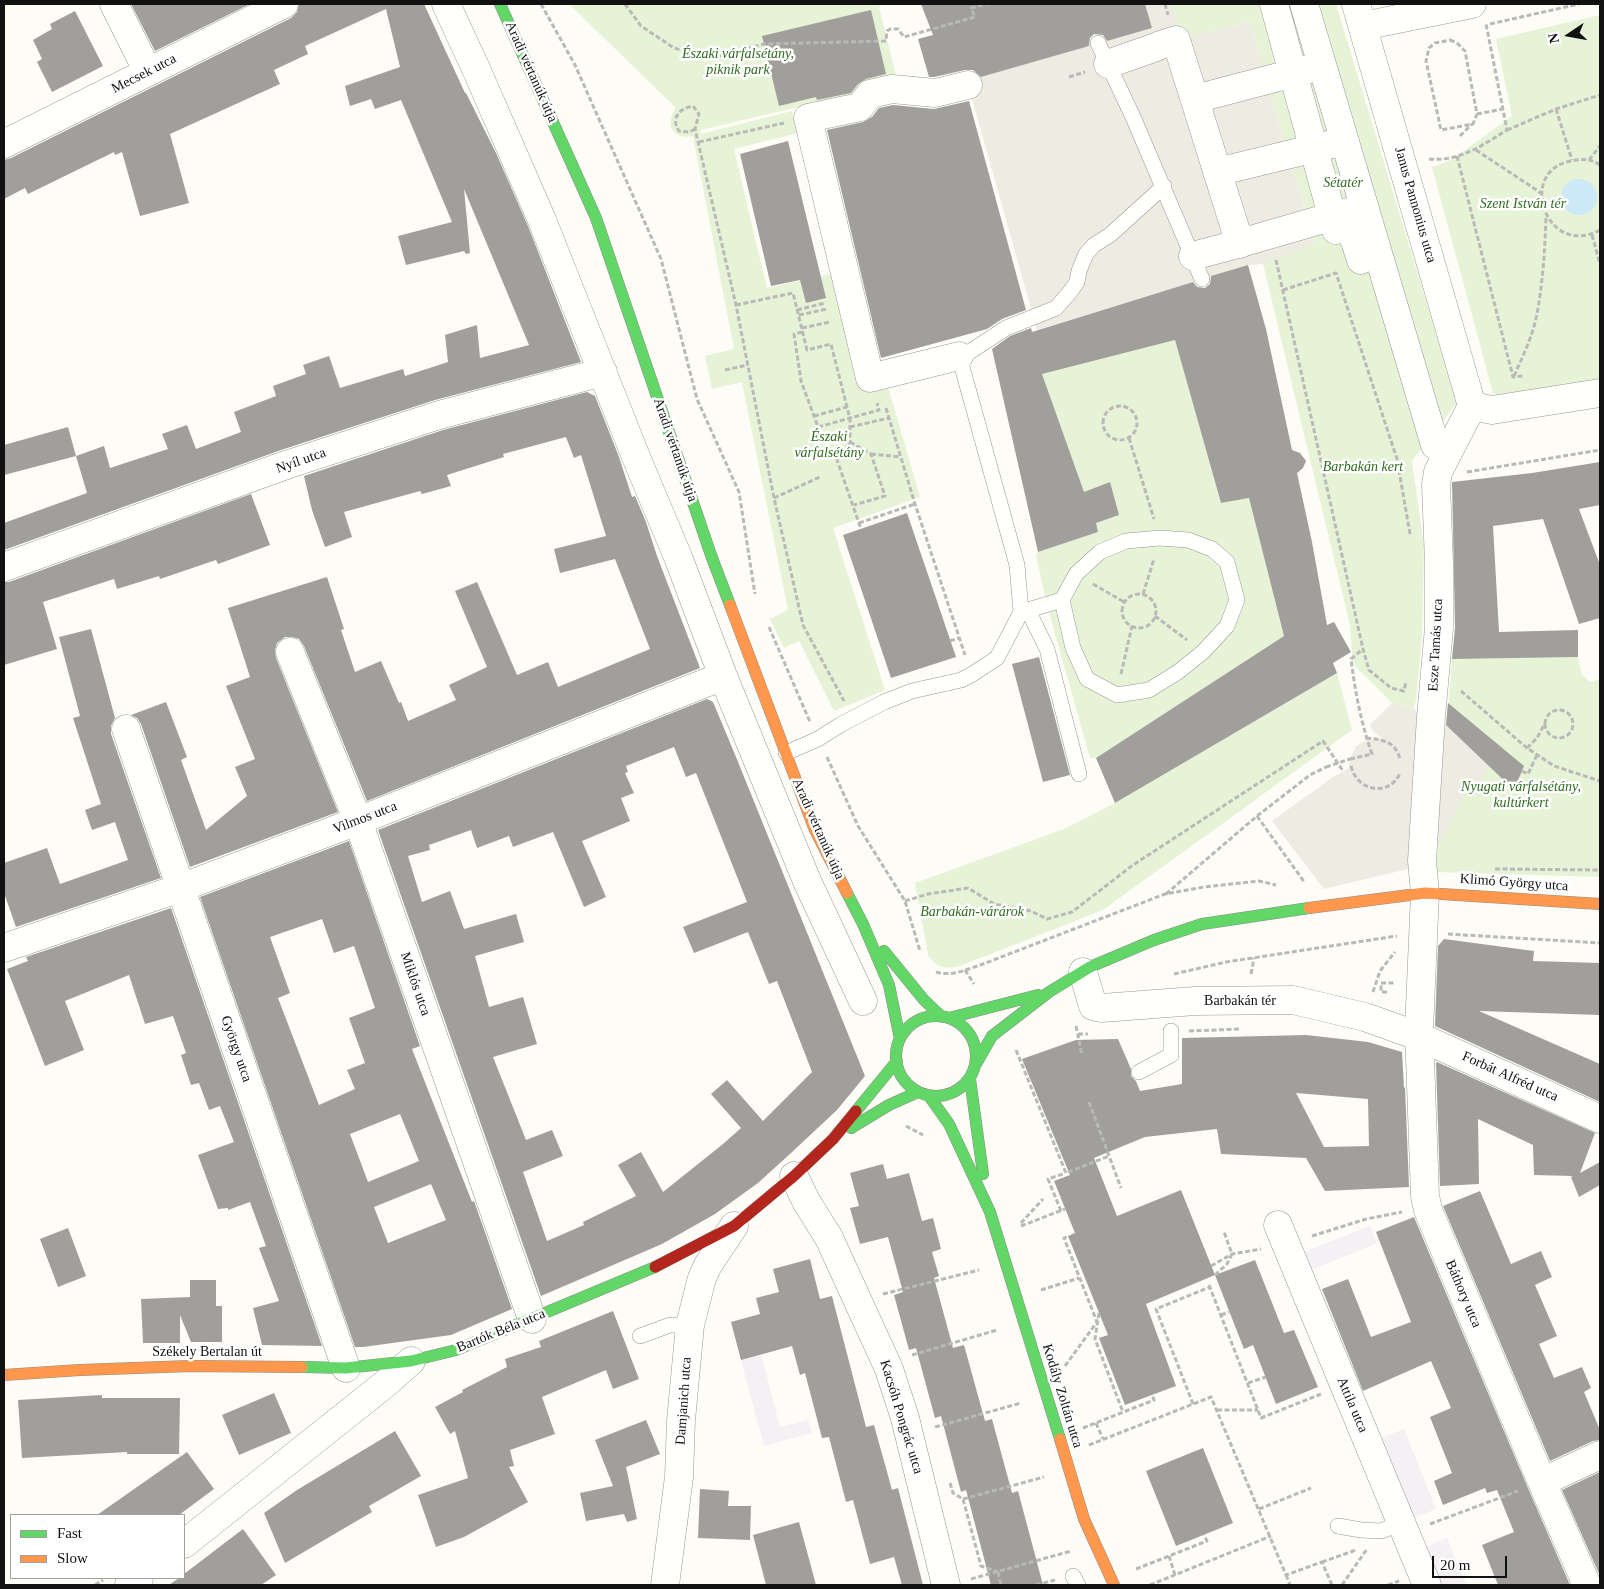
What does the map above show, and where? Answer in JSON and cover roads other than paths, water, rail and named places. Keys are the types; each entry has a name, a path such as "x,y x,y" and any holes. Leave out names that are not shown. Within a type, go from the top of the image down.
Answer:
{"street":[{"path":"114,4 148,72"},
{"name":"Mecsek utca","path":"4,144 284,4"},
{"name":"Aradi vértanúk útja","path":"446,4 478,71 542,220 678,557 723,676 807,881 863,1001"},
{"path":"461,4 571,244 626,385 606,380"},
{"name":"Aradi vértanúk útja","path":"500,4 596,218 712,558 814,828 863,924 888,986 900,1039"},
{"path":"1274,4 1336,230 1350,226 1412,423"},
{"path":"1304,4 1436,459"},
{"path":"1360,15 1479,11"},
{"name":"Janus Pannonius utca","path":"1360,15 1472,406"},
{"path":"1103,54 1158,46 1176,40 1217,172 1227,247"},
{"path":"1195,99 1322,65"},
{"path":"959,356 870,378 808,118 860,107 870,94 892,89 935,93 968,85"},
{"path":"1217,172 1344,141"},
{"path":"1198,268 1227,247 1364,207"},
{"name":"Nyíl utca","path":"4,567 286,465 438,415 606,380"},
{"path":"1472,406 1492,410 1600,392"},
{"name":"Esze Tamás utca","path":"1416,933 1425,893 1422,861 1431,717 1439,628 1436,459 1472,406"},
{"name":"Miklós utca","path":"290,652 358,821 532,1319"},
{"name":"Vilmos utca","path":"4,948 180,888 358,821 723,676"},
{"name":"György utca","path":"126,729 346,1368"},
{"name":"Aradi vértanúk útja","path":"807,881 848,897"},
{"path":"1049,992 945,1018 930,1017 918,1021 900,1039 897,1061 900,1073 907,1084 923,1094 940,1096 951,1094 962,1088 970,1079 992,1036 1049,992 1082,972 1154,940 1202,924 1306,908 1425,893"},
{"name":"Klimó György utca","path":"1425,893 1600,904"},
{"name":"Aradi vértanúk útja","path":"863,924 924,1000 945,1018"},
{"name":"Báthory utca","path":"1416,933 1410,984 1418,1036 1425,1196 1428,1210 1587,1585"},
{"name":"Barbakán tér","path":"1082,972 1093,1006 1102,1008 1195,1001 1293,1000 1365,1016 1418,1036"},
{"path":"945,1018 959,1024 967,1031 973,1041 976,1052 976,1064"},
{"name":"Forbát Alfréd utca","path":"1418,1036 1600,1119"},
{"name":"Bartók Béla utca","path":"185,1543 411,1362 456,1350 658,1266 734,1226 794,1176 833,1139 897,1061"},
{"name":"Kodály Zoltán utca","path":"970,1079 976,1131 990,1212 1084,1519 1114,1585"},
{"name":"Bartók Béla utca","path":"833,1139 889,1105 923,1094"},
{"name":"Kodály Zoltán utca","path":"923,1094 949,1124 990,1212"},
{"name":"Kacsóh Pongrác utca","path":"794,1176 806,1201 829,1238 889,1369 904,1418 946,1585"},
{"name":"Damjanich utca","path":"665,1585 679,1477 681,1420 690,1325 702,1278 708,1265 734,1226"},
{"name":"Attila utca","path":"1282,1235 1427,1585"},
{"name":"Székely Bertalan út","path":"4,1375 190,1366 346,1368 411,1362"},
{"path":"1542,1482 1600,1455"}],"lane":[{"path":"1103,54 1164,186 1198,268"},
{"path":"1079,774 1047,651 1024,611 1017,565 959,356 965,355 1006,328 1056,308 1077,282 1079,270 1086,254 1094,244 1110,235 1164,186"},
{"path":"786,754 818,739 884,702 912,691 961,680 971,675 997,658 1024,611 1062,600 1076,574 1100,552 1126,542 1160,538 1188,540 1212,549 1227,562 1238,600 1227,626 1203,652 1178,672 1149,690 1116,695 1087,679 1073,648 1062,600"},
{"path":"1139,1072 1171,1055 1172,1031"},
{"path":"640,1336 670,1325 690,1325"},
{"path":"1338,1526 1381,1531 1402,1523"}],"water":[{"path":"1579,179 1586,180 1592,184 1596,190 1596,204 1592,210 1586,214 1579,215 1572,214 1566,210 1562,204 1561,197 1562,190 1566,184 1572,180"}],"park label":[{"name":"Északi várfalsétány, piknik park","path":"738,62"},
{"name":"Sétatér","path":"1343,183"},
{"name":"Szent István tér","path":"1523,204"},
{"name":"Északi várfalsétány","path":"829,446"},
{"name":"Barbakán kert","path":"1363,467"},
{"name":"Nyugati várfalsétány, kultúrkert","path":"1521,796"},
{"name":"Barbakán-várárok","path":"972,912"}]}
